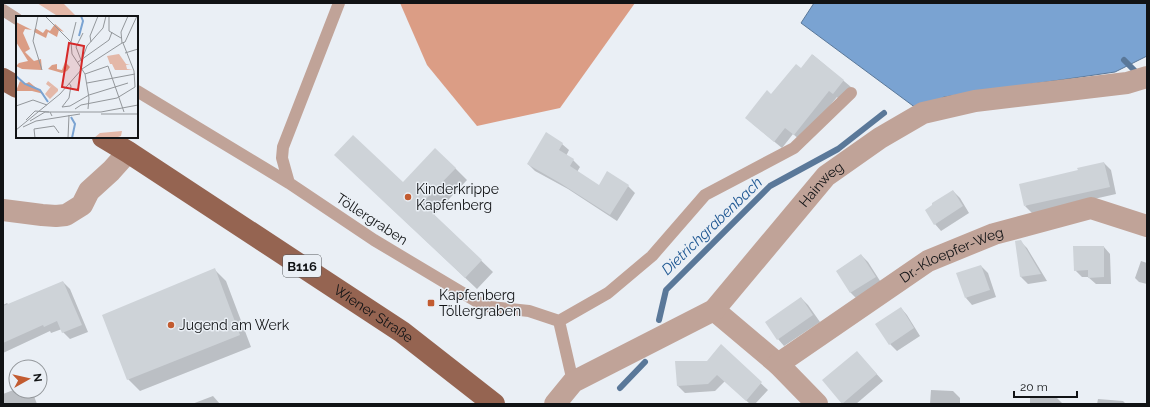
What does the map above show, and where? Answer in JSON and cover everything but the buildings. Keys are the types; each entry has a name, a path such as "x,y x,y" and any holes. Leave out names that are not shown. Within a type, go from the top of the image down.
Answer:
{"main road":[{"path":"3,79 16,86"},
{"name":"Wiener Straße","path":"105,138 402,332 494,404"}],"street":[{"name":"Hainweg","path":"555,404 573,382 714,310 826,176 880,138 917,117 975,101 1137,80"},
{"path":"3,210 42,216 66,215 82,204 89,191 111,171 128,152"},
{"name":"Dr.-Kloepfer-Weg","path":"778,364 928,261 994,234 1091,208 1147,226"},
{"path":"714,310 778,364 817,404"}],"lane":[{"path":"289,183 282,158 283,147 339,3"},
{"path":"3,10 16,18"},
{"name":"Töllergraben","path":"138,92 289,183 374,240 481,304 491,307 529,311 559,321"},
{"path":"573,382 559,321 608,293 652,256 705,195 794,148 851,93"}],"shaded area":[{"path":"37,3 63,3 76,16 57,16"},
{"path":"400,3 635,3 560,108 477,126 427,65"}],"water":[{"path":"814,3 1147,3 1147,56 1115,72 944,97 920,111 801,23"}],"waterway":[{"name":"Dietrichgrabenbach","path":"1124,60 1139,75"},
{"name":"Dietrichgrabenbach","path":"659,320 666,290 770,186 838,149 884,113"},
{"name":"Dietrichgrabenbach","path":"620,388 645,362"}],"place":[{"name":"Kinderkrippe Kapfenberg","path":"408,197"},
{"name":"Kapfenberg Töllergraben","path":"431,303"},
{"name":"Jugend am Werk","path":"171,325"}]}
